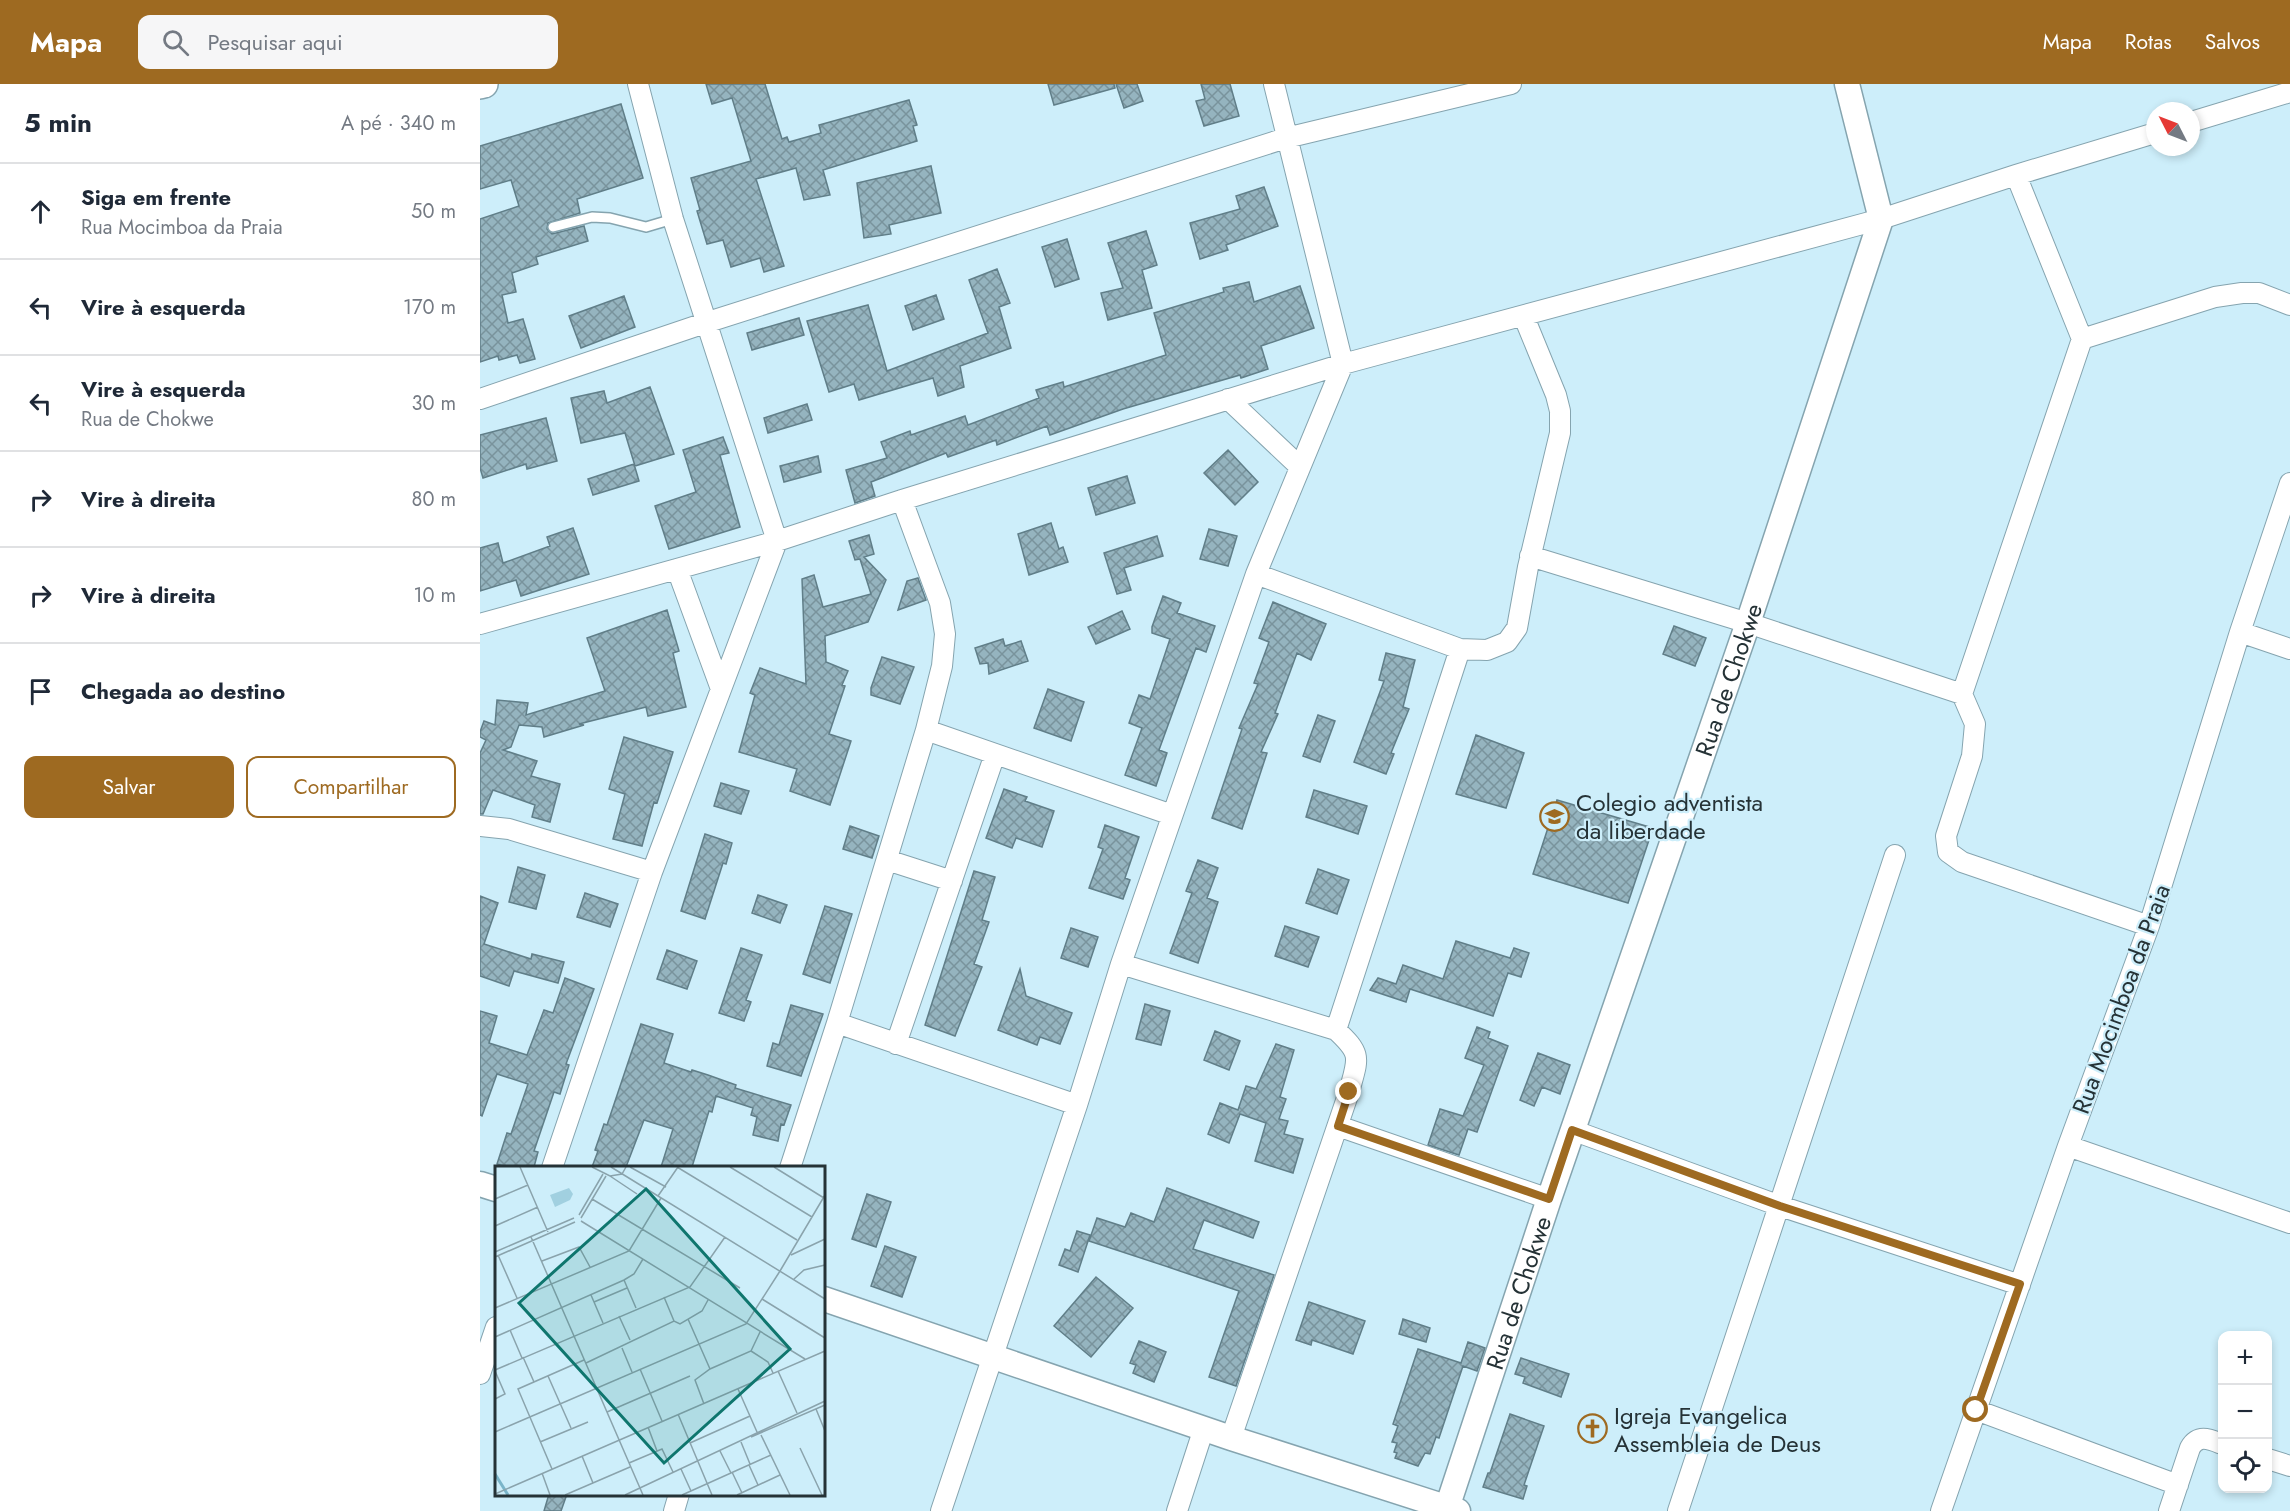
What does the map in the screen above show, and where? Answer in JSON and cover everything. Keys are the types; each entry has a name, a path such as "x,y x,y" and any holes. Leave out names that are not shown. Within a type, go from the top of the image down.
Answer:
{"street":[{"path":"552,1166 652,873 777,541 673,219 638,84"},
{"path":"941,1511 1077,1105 1121,964 1256,574 1343,364 1274,84"},
{"path":"480,399 705,323 1286,138 1511,84"},
{"path":"1846,84 1881,219"},
{"path":"2200,119 2290,92"},
{"path":"480,624 777,541 902,500 1343,364 1881,219 2146,136"},
{"path":"2016,175 2082,339 1962,694 1975,724 1972,756 1946,836 1948,852 1962,862 2149,926"},
{"name":"Rua de Chokwe","path":"1451,1510 1549,1199 1748,623 1881,219"},
{"path":"2082,339 2215,297 2259,293 2290,305"},
{"path":"1256,574 1460,649 1487,650 1507,642 1517,628 1530,556 1555,455 1561,419 1556,395 1524,317"},
{"path":"1228,399 1300,467"},
{"name":"Rua Mocimboa da Praia","path":"1941,1511 2068,1146 2149,926 2240,632 2290,483"},
{"path":"790,1166 887,860 926,730 942,666 945,634 940,603 902,500"},
{"path":"1530,556 1748,623 1962,694"},
{"path":"677,569 721,689"},
{"path":"2240,632 2290,648"},
{"path":"1336,1029 1460,649"},
{"path":"926,730 1172,816"},
{"path":"896,1044 995,754"},
{"path":"480,826 509,830 652,873"},
{"path":"1678,1511 1895,855"},
{"path":"887,860 951,881"},
{"path":"1121,964 1336,1029 1356,1050 1358,1059 1338,1126 1231,1438"},
{"path":"837,1023 1077,1105"},
{"path":"1338,1126 1549,1199"},
{"path":"1572,1130 1780,1206 2020,1284"},
{"path":"2068,1146 2290,1223"},
{"path":"480,1184 495,1189"},
{"path":"825,1299 1231,1438 1451,1510"},
{"path":"480,1374 495,1330"},
{"path":"1976,1410 2178,1485"},
{"path":"1177,1511 1204,1428"},
{"path":"2169,1511 2194,1441 2201,1438 2218,1443"},
{"path":"2272,1460 2290,1466"},
{"path":"674,1511 678,1496"}],"lane":[{"path":"553,227 592,217 610,218 646,227 673,219"}],"building":[{"path":"706,84 765,84 782,139 787,137 789,142 821,133 819,125 909,100 917,125 913,126 917,141 823,170 830,195 804,200 796,168 756,179 784,266 764,272 760,258 731,267 723,240 707,244 697,211 700,210 691,178 751,161 732,98 712,104"},
{"path":"1048,84 1114,84 1115,88 1054,105"},
{"path":"1116,84 1137,84 1143,101 1124,108"},
{"path":"1201,84 1230,84 1239,116 1204,126 1196,101 1205,99"},
{"path":"621,104 643,178 577,199 580,213 548,223 547,229 552,234 584,226 588,241 536,257 538,264 512,273 516,292 502,295 508,323 523,319 535,359 520,363 517,355 499,360 498,356 480,362 480,219 519,206 511,180 480,189 480,146"},
{"path":"931,166 941,213 889,225 891,234 864,238 857,183"},
{"path":"1264,187 1278,226 1226,245 1228,250 1200,259 1190,223 1240,209 1236,196"},
{"path":"1146,231 1157,265 1142,270 1152,308 1108,320 1101,293 1123,288 1108,243"},
{"path":"1067,239 1079,279 1055,287 1042,247"},
{"path":"997,269 1010,303 999,307 1011,348 960,366 964,387 938,396 933,378 859,400 854,384 829,392 807,321 868,305 887,371 988,333 969,280"},
{"path":"1249,282 1254,302 1300,286 1314,328 1261,346 1268,369 1123,409 1050,435 1047,426 997,445 996,440 948,457 946,453 871,482 875,496 855,503 846,470 887,458 881,442 910,431 911,435 965,416 968,425 1039,398 1036,390 1063,382 1064,387 1166,355 1154,313 1224,292 1223,288"},
{"path":"936,295 944,319 913,330 905,306"},
{"path":"624,296 635,327 581,348 569,316"},
{"path":"799,318 804,335 752,350 747,333"},
{"path":"650,387 674,454 635,466 625,433 581,443 571,398 604,391 607,403"},
{"path":"807,404 812,420 768,433 764,418"},
{"path":"546,418 557,461 527,469 526,464 483,478 480,468 480,435"},
{"path":"723,437 729,453 720,455 740,527 669,549 655,506 696,492 683,450"},
{"path":"1228,450 1258,482 1235,505 1204,473"},
{"path":"818,456 821,472 784,482 780,466"},
{"path":"634,464 639,481 593,495 588,479"},
{"path":"1127,476 1135,503 1096,515 1088,488"},
{"path":"1051,523 1059,549 1063,547 1068,562 1029,575 1018,534"},
{"path":"573,528 589,574 521,596 516,580 480,591 480,548 498,543 503,563 550,546 547,537"},
{"path":"1209,529 1237,536 1228,566 1200,559"},
{"path":"869,535 874,554 864,557 886,580 868,622 825,636 826,662 848,671 829,734 851,741 830,805 790,791 797,769 739,752 755,695 750,693 760,668 806,684 802,579 814,575 823,607 871,594 860,559 855,560 849,541"},
{"path":"1157,536 1163,556 1124,568 1131,590 1117,594 1104,553"},
{"path":"918,578 926,600 898,610 907,581"},
{"path":"1163,596 1181,603 1177,613 1215,626 1206,652 1196,648 1159,750 1167,753 1156,786 1125,775 1142,728 1129,723 1139,695 1150,699 1170,639 1152,633"},
{"path":"1273,602 1326,624 1311,660 1297,653 1275,713 1278,714 1261,752 1267,753 1242,829 1212,818 1242,729 1239,728 1258,684 1254,683 1269,642 1259,638"},
{"path":"667,610 679,651 673,653 686,707 648,716 646,707 579,724 584,725 544,737 542,727 519,725 511,747 503,750 537,761 531,776 560,784 550,822 532,817 535,805 493,790 483,814 480,814 480,753 486,740 480,737 480,732 484,721 495,725 497,700 528,703 526,715 605,691 587,638"},
{"path":"1122,611 1130,629 1096,644 1088,627"},
{"path":"1674,626 1706,638 1695,666 1663,654"},
{"path":"1003,639 1005,646 1021,641 1028,661 989,674 988,663 980,664 975,648"},
{"path":"1386,653 1415,660 1403,707 1409,709 1391,753 1394,754 1386,774 1354,762 1384,681 1379,680"},
{"path":"882,657 914,667 900,704 871,695 871,688"},
{"path":"1048,689 1084,702 1071,741 1034,728"},
{"path":"1318,715 1335,721 1320,762 1303,756"},
{"path":"1476,735 1524,753 1506,808 1456,794"},
{"path":"624,737 673,752 657,803 654,802 642,846 613,839 625,794 609,789"},
{"path":"721,783 749,791 741,814 714,806"},
{"path":"1004,789 1027,797 1025,801 1054,811 1042,847 1016,838 1012,848 986,838"},
{"path":"1314,790 1367,806 1358,834 1306,817"},
{"path":"1557,800 1653,828 1628,903 1533,874"},
{"path":"1105,825 1139,837 1125,878 1130,880 1123,899 1089,888 1103,849 1098,847"},
{"path":"850,826 879,836 872,858 843,849"},
{"path":"705,834 732,843 705,919 681,911"},
{"path":"1198,860 1218,868 1207,898 1218,902 1198,963 1170,953 1192,893 1186,891"},
{"path":"518,867 545,875 536,909 509,902"},
{"path":"1318,869 1349,880 1337,914 1306,903"},
{"path":"974,871 995,877 982,920 989,922 974,964 982,967 955,1036 925,1025"},
{"path":"585,893 618,904 610,927 577,917"},
{"path":"758,895 787,905 780,923 752,913"},
{"path":"480,896 498,903 484,944 531,959 532,954 564,962 558,983 514,971 509,986 480,976"},
{"path":"825,906 852,914 830,983 803,974"},
{"path":"1285,926 1319,937 1308,967 1275,956"},
{"path":"1071,928 1098,937 1088,967 1061,958"},
{"path":"1456,941 1510,958 1514,948 1529,953 1521,977 1508,973 1493,1016 1410,989 1406,1002 1370,990 1378,978 1396,984 1403,965 1443,979"},
{"path":"741,948 762,955 746,1000 751,1002 744,1021 719,1013"},
{"path":"667,950 697,961 687,989 657,979"},
{"path":"1020,969 1026,996 1072,1013 1060,1044 1040,1037 1037,1045 998,1030"},
{"path":"565,978 594,989 566,1064 569,1065 560,1094 554,1092 534,1151 538,1152 534,1166 497,1164 507,1133 511,1134 528,1084 497,1074 482,1116 480,1115 480,1011 497,1016 489,1043 527,1055 544,1010 553,1013"},
{"path":"1145,1004 1170,1011 1161,1045 1136,1039"},
{"path":"791,1005 823,1014 801,1076 767,1066 773,1043 779,1045"},
{"path":"641,1024 673,1034 664,1063 708,1075 736,1085 735,1088 791,1105 784,1125 781,1124 778,1141 753,1135 757,1117 751,1115 753,1108 716,1096 712,1112 709,1111 692,1166 661,1166 673,1129 644,1120 626,1166 592,1166 604,1124 607,1125"},
{"path":"1477,1027 1490,1032 1488,1038 1508,1046 1477,1132 1468,1129 1459,1155 1428,1145 1440,1109 1463,1116 1484,1065 1465,1058"},
{"path":"1215,1031 1240,1041 1229,1070 1204,1060"},
{"path":"1276,1044 1294,1050 1280,1097 1286,1099 1279,1119 1288,1121 1284,1134 1303,1139 1293,1173 1255,1161 1266,1123 1240,1114 1229,1143 1208,1134 1220,1103 1238,1110 1246,1086 1256,1089"},
{"path":"1538,1053 1570,1065 1560,1094 1542,1087 1534,1106 1520,1100"},
{"path":"1167,1188 1259,1222 1253,1238 1204,1220 1193,1249 1274,1275 1236,1386 1209,1377 1239,1291 1089,1241 1097,1218 1125,1227 1131,1213 1154,1222"},
{"path":"867,1194 891,1202 876,1247 852,1239"},
{"path":"1077,1231 1090,1235 1078,1272 1059,1265 1065,1249 1070,1251"},
{"path":"885,1246 916,1257 902,1297 871,1286"},
{"path":"1096,1277 1133,1308 1091,1357 1054,1326"},
{"path":"1309,1302 1365,1321 1353,1354 1312,1340 1311,1345 1296,1340"},
{"path":"1403,1319 1430,1328 1426,1342 1399,1334"},
{"path":"1139,1341 1166,1352 1154,1382 1133,1373 1136,1365 1130,1363"},
{"path":"1468,1342 1485,1348 1477,1371 1463,1366 1439,1438 1436,1437 1430,1454 1425,1453 1418,1466 1395,1458 1397,1443 1392,1442 1398,1426 1393,1424 1418,1349 1461,1363"},
{"path":"1521,1358 1569,1374 1561,1397 1523,1383 1525,1377 1515,1374"},
{"path":"1510,1414 1544,1426 1524,1485 1527,1486 1523,1499 1483,1487"},
{"path":"548,1496 566,1496 561,1511 544,1511"}],"place":[{"name":"Colegio adventista da liberdade","path":"1555,816"},
{"name":"Igreja Evangelica Assembleia de Deus","path":"1593,1429"}],"route":[{"path":"1349,1092 1338,1126 1549,1199 1572,1130 1780,1206 2020,1284 1976,1410"}]}
